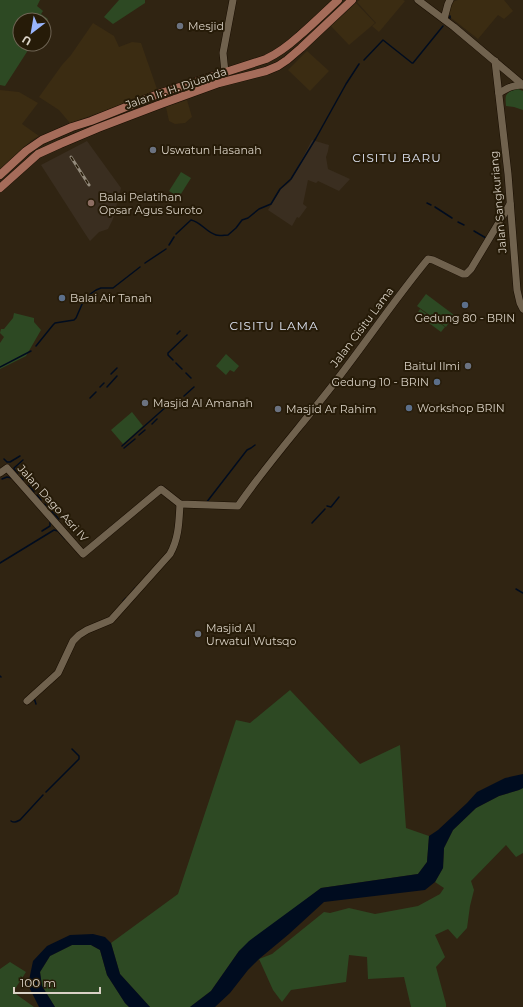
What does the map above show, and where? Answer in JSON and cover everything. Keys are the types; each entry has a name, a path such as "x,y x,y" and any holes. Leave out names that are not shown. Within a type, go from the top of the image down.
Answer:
{"main road":[{"name":"Jalan Ir. H. Djuanda","path":"0,175 26,151 42,140 158,94 275,55 316,21 338,0"},
{"name":"Jalan Ir. H. Djuanda","path":"0,188 38,154 60,144 98,128 219,83 266,71 278,66 301,48 352,0"},
{"path":"158,94 161,104"},
{"path":"26,151 32,160"}],"street":[{"path":"225,72 223,52 233,0"},
{"path":"418,0 523,85"},
{"path":"444,20 450,0"},
{"name":"Jalan Sangkuriang","path":"495,61 508,174 516,290 523,309"},
{"path":"499,93 509,87 523,85"},
{"name":"Jalan Cisitu Lama","path":"180,504 238,506 339,377 428,259 466,274 471,269 510,204"},
{"name":"Jalan Dago Asri IV","path":"0,473 6,468 83,554 161,489 180,504"},
{"path":"27,701 58,673 75,638 87,630 110,620 170,554 176,541 179,528 180,504"}],"shaded area":[{"path":"360,0 405,1 379,32 372,26 376,23 357,2"},
{"path":"458,0 504,0 513,11 504,19 498,15 478,39 450,17 450,6 452,2"},
{"path":"356,3 375,23 349,45 331,26"},
{"path":"93,23 114,36 119,47 132,42 141,43 158,92 70,123 59,110 39,97"},
{"path":"307,51 329,71 310,91 288,70"},
{"path":"0,90 19,92 38,103 22,124 39,136 32,140 0,169"},
{"path":"187,100 192,117 185,123 175,124 169,121 166,107"},
{"path":"312,140 329,145 326,157 328,169 350,179 339,191 318,181 316,183 308,180 303,204 307,207 299,218 297,217 292,226 268,210 281,189 290,182"},
{"name":"Balai Pelatihan Opsar Agus Suroto","path":"87,141 121,188 113,219 108,229 99,232 90,241 41,165"}],"green space":[{"path":"0,0 40,0 37,6 42,12 12,12 12,52 27,52 5,86 0,85"},
{"path":"119,0 145,0 145,3 113,24 104,17"},
{"path":"516,88 523,91 523,110 506,106 506,95"},
{"path":"181,172 191,178 179,197 169,191"},
{"path":"426,294 454,315 446,327 417,306"},
{"path":"420,309 445,327 441,332 417,314"},
{"path":"14,313 34,318 34,322 41,330 26,356 0,369 0,343 4,337 0,333 1,329 4,329 13,318"},
{"path":"226,354 239,366 234,372 230,370 226,375 216,366"},
{"path":"132,412 143,426 123,444 111,430"},
{"path":"290,690 360,764 400,745 406,828 429,836 427,862 418,874 321,888 239,951 211,991 190,1007 150,1007 120,974 111,943 178,894 236,720 250,723"},
{"path":"523,788 523,853 516,857 506,845 471,881 474,890 467,928 457,939 448,929 435,935 445,957 436,967 446,1007 411,1007 404,977 368,979 367,957 349,955 346,982 291,990 282,1002 273,990 259,959 272,954 324,912 330,913 349,908 375,914 418,906 440,894 444,888 435,882 443,868 444,848 453,830 476,808 499,796"},
{"path":"72,945 91,945 100,950 107,975 129,1007 55,1007 42,986 40,972 50,956"},
{"path":"10,962 26,972 13,992 34,1007 0,1007 0,969"}],"water":[{"path":"523,774 523,788 499,796 476,808 453,830 444,848 443,868 435,882 425,890 324,902 259,959 248,970 230,993 215,1007 190,1007 211,991 239,951 249,941 321,888 418,874 427,862 429,836 438,830 477,792 505,778"},
{"path":"93,934 105,937 111,943 120,974 150,1007 129,1007 125,1003 107,975 100,950 91,945 72,945 50,956 40,972 42,986 55,1007 39,1007 28,985 33,961 47,946 70,935"}],"waterway":[{"path":"364,60 383,40 413,63 443,26"},
{"path":"176,234 191,220 195,221 212,234 228,235 242,220 248,218 259,209 271,204 280,189 291,179 359,64"},
{"path":"427,203 431,205"},
{"path":"435,207 452,218"},
{"path":"458,222 464,225"},
{"path":"474,231 486,238"},
{"path":"169,245 174,237"},
{"path":"145,263 166,249"},
{"path":"36,346 55,323 74,320 86,297 101,288 113,288 140,267"},
{"path":"177,334 180,331"},
{"path":"173,360 168,353 187,335"},
{"path":"0,367 31,351"},
{"path":"176,363 182,369"},
{"path":"111,374 117,368"},
{"path":"186,373 191,378"},
{"path":"107,387 117,376"},
{"path":"100,387 104,383"},
{"path":"184,396 194,387"},
{"path":"90,398 96,392"},
{"path":"122,446 167,406"},
{"path":"152,424 157,419"},
{"path":"139,435 145,430"},
{"path":"124,448 135,439"},
{"path":"206,503 247,450 255,445"},
{"path":"4,459 7,462 10,462 20,456"},
{"path":"18,473 14,468 23,460"},
{"path":"2,479 7,477 12,478"},
{"path":"29,485 34,492"},
{"path":"37,495 41,500"},
{"path":"327,506 331,507 339,497"},
{"path":"45,504 59,519"},
{"path":"312,523 325,509"},
{"path":"42,531 50,526 50,522"},
{"path":"0,563 54,530 58,531 65,539"},
{"path":"131,593 135,588"},
{"path":"516,589 523,593"},
{"path":"123,601 126,598"},
{"path":"34,698 36,704"},
{"path":"46,792 79,759 79,756 72,749"},
{"path":"11,821 15,822 20,820 43,795"}],"railway":[{"path":"71,157 89,185"}],"place":[{"name":"Mesjid","path":"180,26"},
{"name":"Uswatun Hasanah","path":"153,150"},
{"name":"Balai Pelatihan Opsar Agus Suroto","path":"91,203"},
{"name":"Balai Air Tanah","path":"62,298"},
{"name":"Gedung 80 - BRIN","path":"465,305"},
{"name":"Baitul Ilmi","path":"468,366"},
{"name":"Gedung 10 - BRIN","path":"437,382"},
{"name":"Masjid Al Amanah","path":"145,403"},
{"name":"Workshop BRIN","path":"409,408"},
{"name":"Masjid Ar Rahim","path":"278,409"},
{"name":"Masjid Al Urwatul Wutsqo","path":"198,634"}],"district":[{"name":"CISITU BARU","path":"397,157"},
{"name":"CISITU LAMA","path":"274,325"}]}
